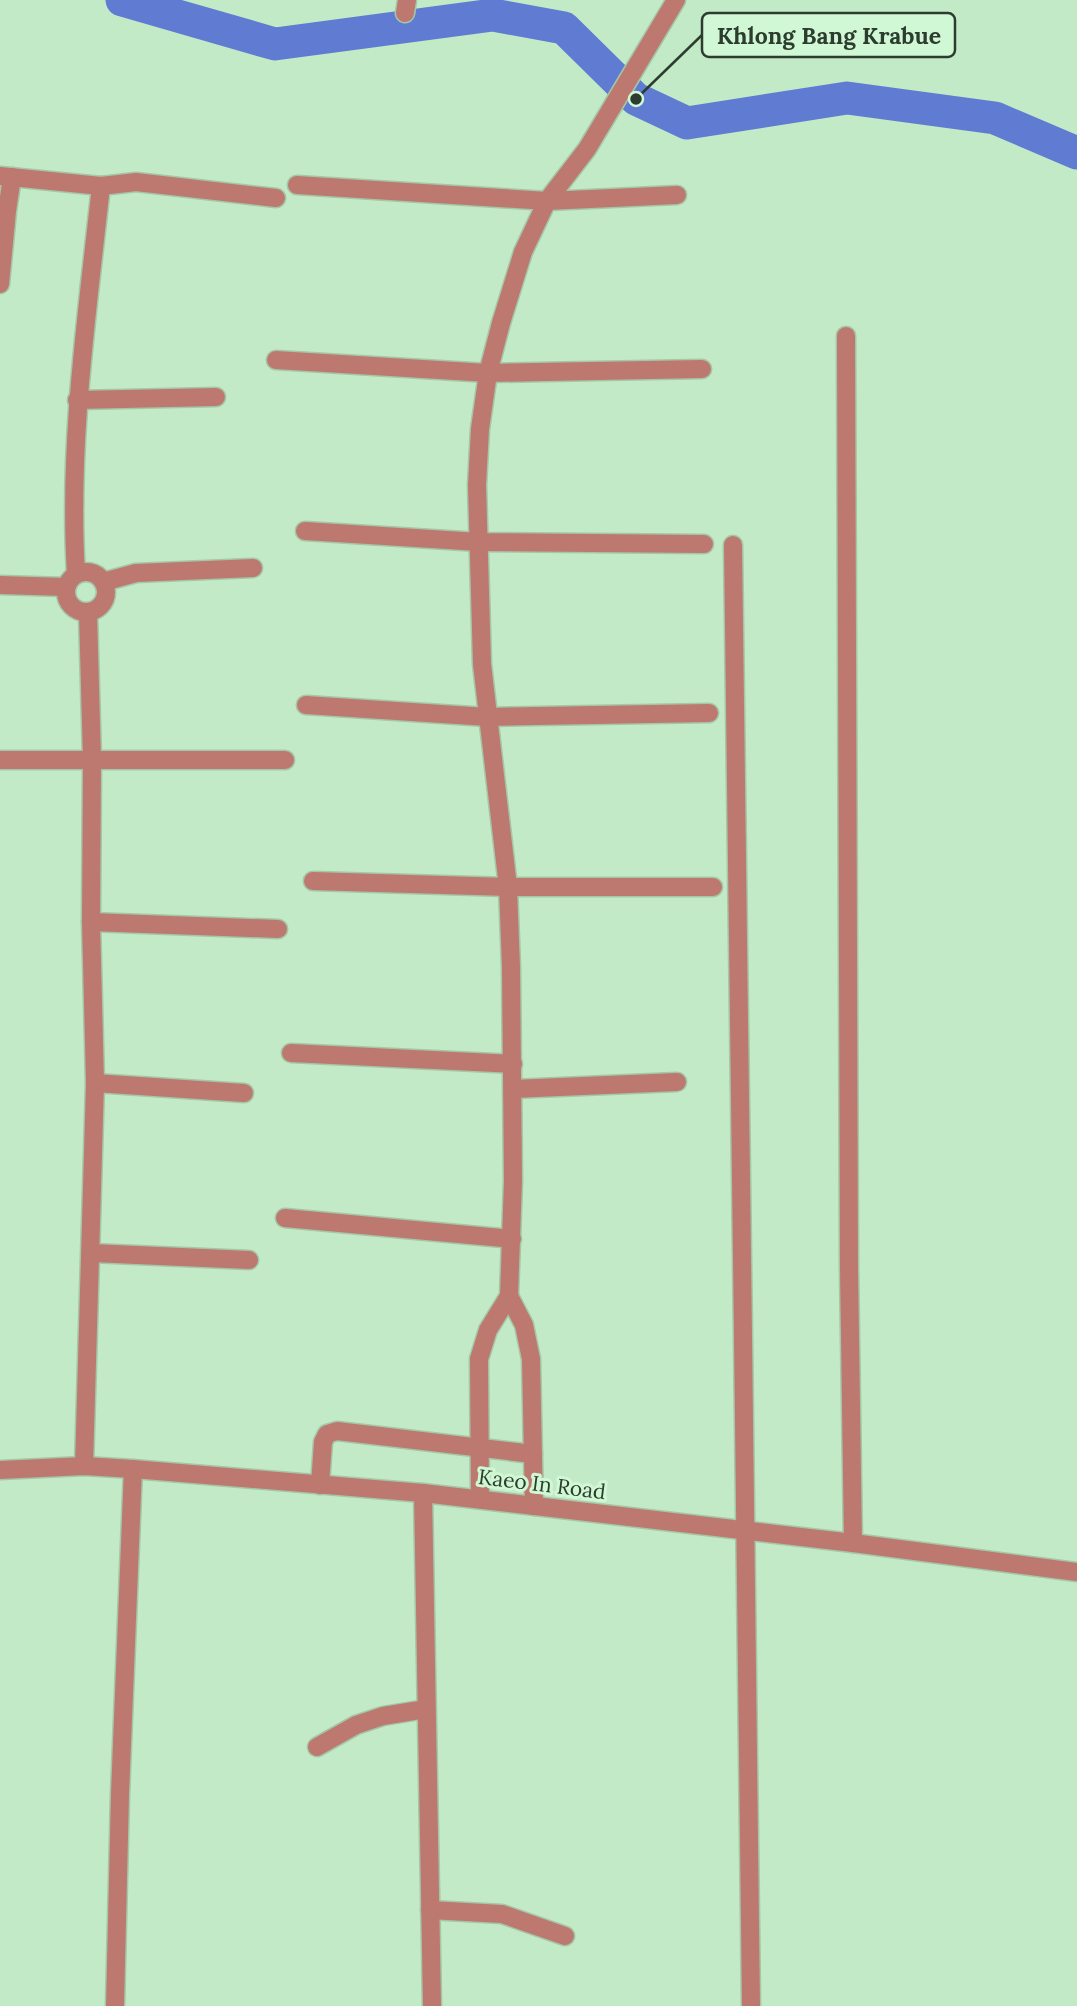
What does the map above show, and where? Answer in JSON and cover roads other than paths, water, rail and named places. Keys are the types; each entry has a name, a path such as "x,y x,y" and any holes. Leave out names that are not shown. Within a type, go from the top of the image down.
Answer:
{"street":[{"path":"481,1499 479,1359 488,1330 509,1296 513,1064 508,887 482,664 477,474 480,429 488,373 523,253 547,201 587,149 676,0"},
{"path":"0,284 6,176 101,186 136,182 276,198"},
{"path":"297,185 547,201 677,195"},
{"path":"0,585 71,580 91,572 103,582 106,589 102,605 88,612 73,608 68,602 71,580 77,400 101,186"},
{"path":"846,336 849,1268 853,1543"},
{"path":"276,360 488,373 702,369"},
{"path":"77,400 216,397"},
{"path":"305,531 479,542 704,544"},
{"path":"733,545 751,2006"},
{"path":"103,582 136,573 253,568"},
{"path":"84,1466 95,1083 88,612"},
{"path":"306,705 487,717 709,712"},
{"path":"0,760 285,760"},
{"path":"313,881 508,887 713,887"},
{"path":"91,922 278,929"},
{"path":"291,1053 513,1064"},
{"path":"95,1083 244,1093"},
{"path":"513,1089 677,1083"},
{"path":"285,1218 512,1239"},
{"path":"92,1253 250,1260"},
{"path":"509,1296 524,1325 531,1359 534,1506"},
{"path":"320,1485 323,1442 327,1434 337,1431 533,1454"},
{"name":"Kaeo In Road","path":"1,1470 84,1466 423,1493 1077,1572"},
{"path":"115,2006 120,1794 133,1469"},
{"path":"0,1489 1,1470"},
{"path":"423,1493 432,2006"},
{"path":"317,1747 356,1725 383,1716 426,1709"},
{"path":"430,1910 502,1914 565,1936"}],"waterway":[{"path":"122,0 275,44 493,15 564,28 636,99 687,123 847,98 995,118 1077,153"}],"place":[{"name":"Khlong Bang Krabue","path":"636,99"}]}
